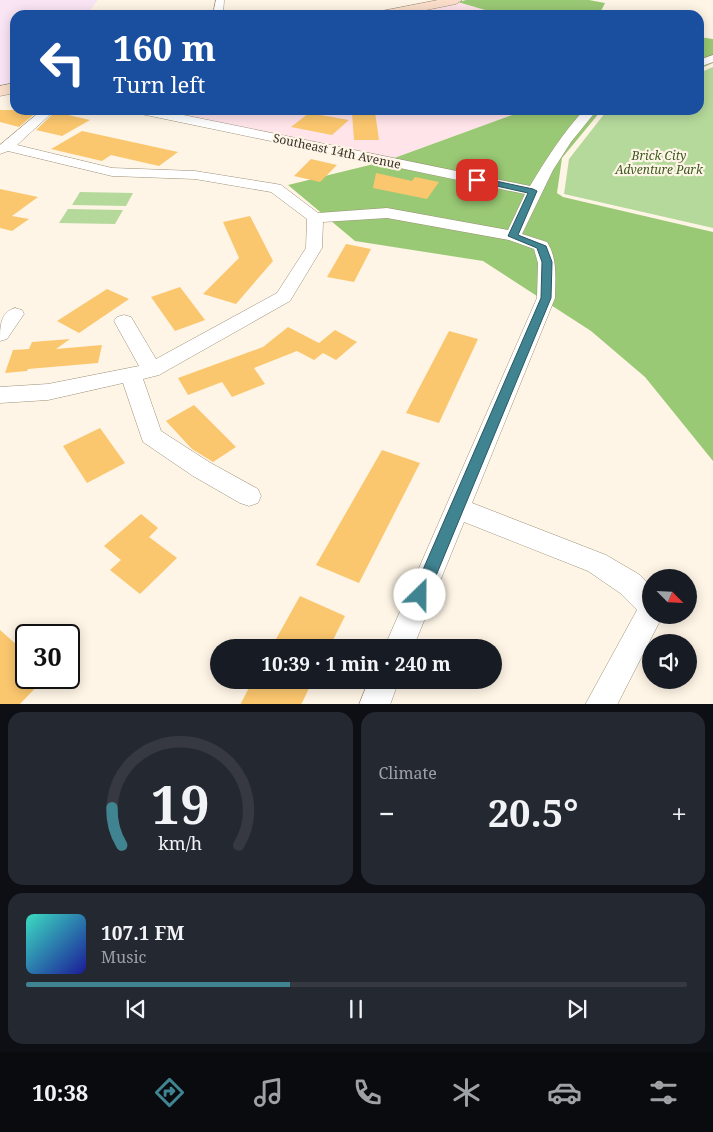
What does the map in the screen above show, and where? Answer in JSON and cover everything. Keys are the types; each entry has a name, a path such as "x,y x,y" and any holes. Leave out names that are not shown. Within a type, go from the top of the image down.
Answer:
{"street":[{"path":"407,10 456,0"},
{"path":"4,148 44,115"},
{"name":"Southeast 14th Avenue","path":"165,115 533,191"},
{"path":"513,236 533,191 568,135 586,115"},
{"path":"4,148 112,172 195,174 276,188 314,218 387,213 513,236 541,246 547,262 546,298 402,639"},
{"path":"0,395 48,392 142,373 284,297 314,248 314,218"},
{"path":"0,335 15,314"},
{"path":"124,321 142,373 151,436 201,469 249,496"},
{"path":"457,508 597,563 630,584 642,596"},
{"path":"600,704 643,624"},
{"path":"374,704 380,689"}],"shaded area":[{"path":"0,0 98,0 90,10 10,10 10,84 0,86"},
{"path":"458,2 485,10 417,10"},
{"path":"165,115 512,115 386,161"}],"green space":[{"path":"466,0 589,0 605,3 602,10 485,10 458,2"},
{"path":"704,38 713,39 713,63 704,67"},
{"name":"Brick City Adventure Park","path":"713,67 713,228 564,194 569,159 603,115 704,115 704,71"},
{"path":"512,115 598,115 562,158 557,193 563,197 713,232 713,461 645,377 591,331 483,261 355,241 288,185 386,161"},
{"path":"80,192 133,193 126,206 72,205"},
{"path":"68,209 123,210 115,224 59,223"}],"building":[{"path":"0,110 10,110 10,115 33,115 19,127 0,122"},
{"path":"52,115 68,115 90,120 62,136 36,130"},
{"path":"306,115 320,115 349,120 332,135 291,127"},
{"path":"352,115 375,115 379,140 354,140"},
{"path":"82,131 178,152 159,166 111,155 102,161 51,149"},
{"path":"311,159 337,165 320,182 294,176"},
{"path":"376,173 412,181 415,177 439,182 427,199 373,188"},
{"path":"0,189 38,197 12,216 29,219 12,231 0,228"},
{"path":"250,216 273,261 236,304 203,294 239,258 223,222"},
{"path":"346,244 371,249 354,282 327,277"},
{"path":"180,287 205,320 175,331 151,297"},
{"path":"107,289 129,299 79,333 57,321"},
{"path":"288,327 319,343 335,330 357,342 336,360 323,353 314,360 297,351 254,368 265,384 232,397 222,382 188,395 178,378 263,347"},
{"path":"449,331 478,339 439,423 406,413"},
{"path":"70,339 56,349 102,345 98,363 28,369 27,371 5,373 13,350 29,349 32,342"},
{"path":"194,405 236,447 213,462 192,449 166,421"},
{"path":"100,428 125,463 87,483 63,446"},
{"path":"382,450 420,463 359,583 316,565"},
{"path":"141,514 158,528 149,537 177,558 140,594 110,570 121,560 104,546"},
{"path":"300,596 345,616 334,639 276,639"},
{"path":"0,630 15,643 15,689 34,689 20,704 0,704"},
{"path":"248,689 309,689 301,704 241,704"}],"route":[{"path":"420,595 546,298 547,262 541,246 513,236 533,191 477,180"}]}
